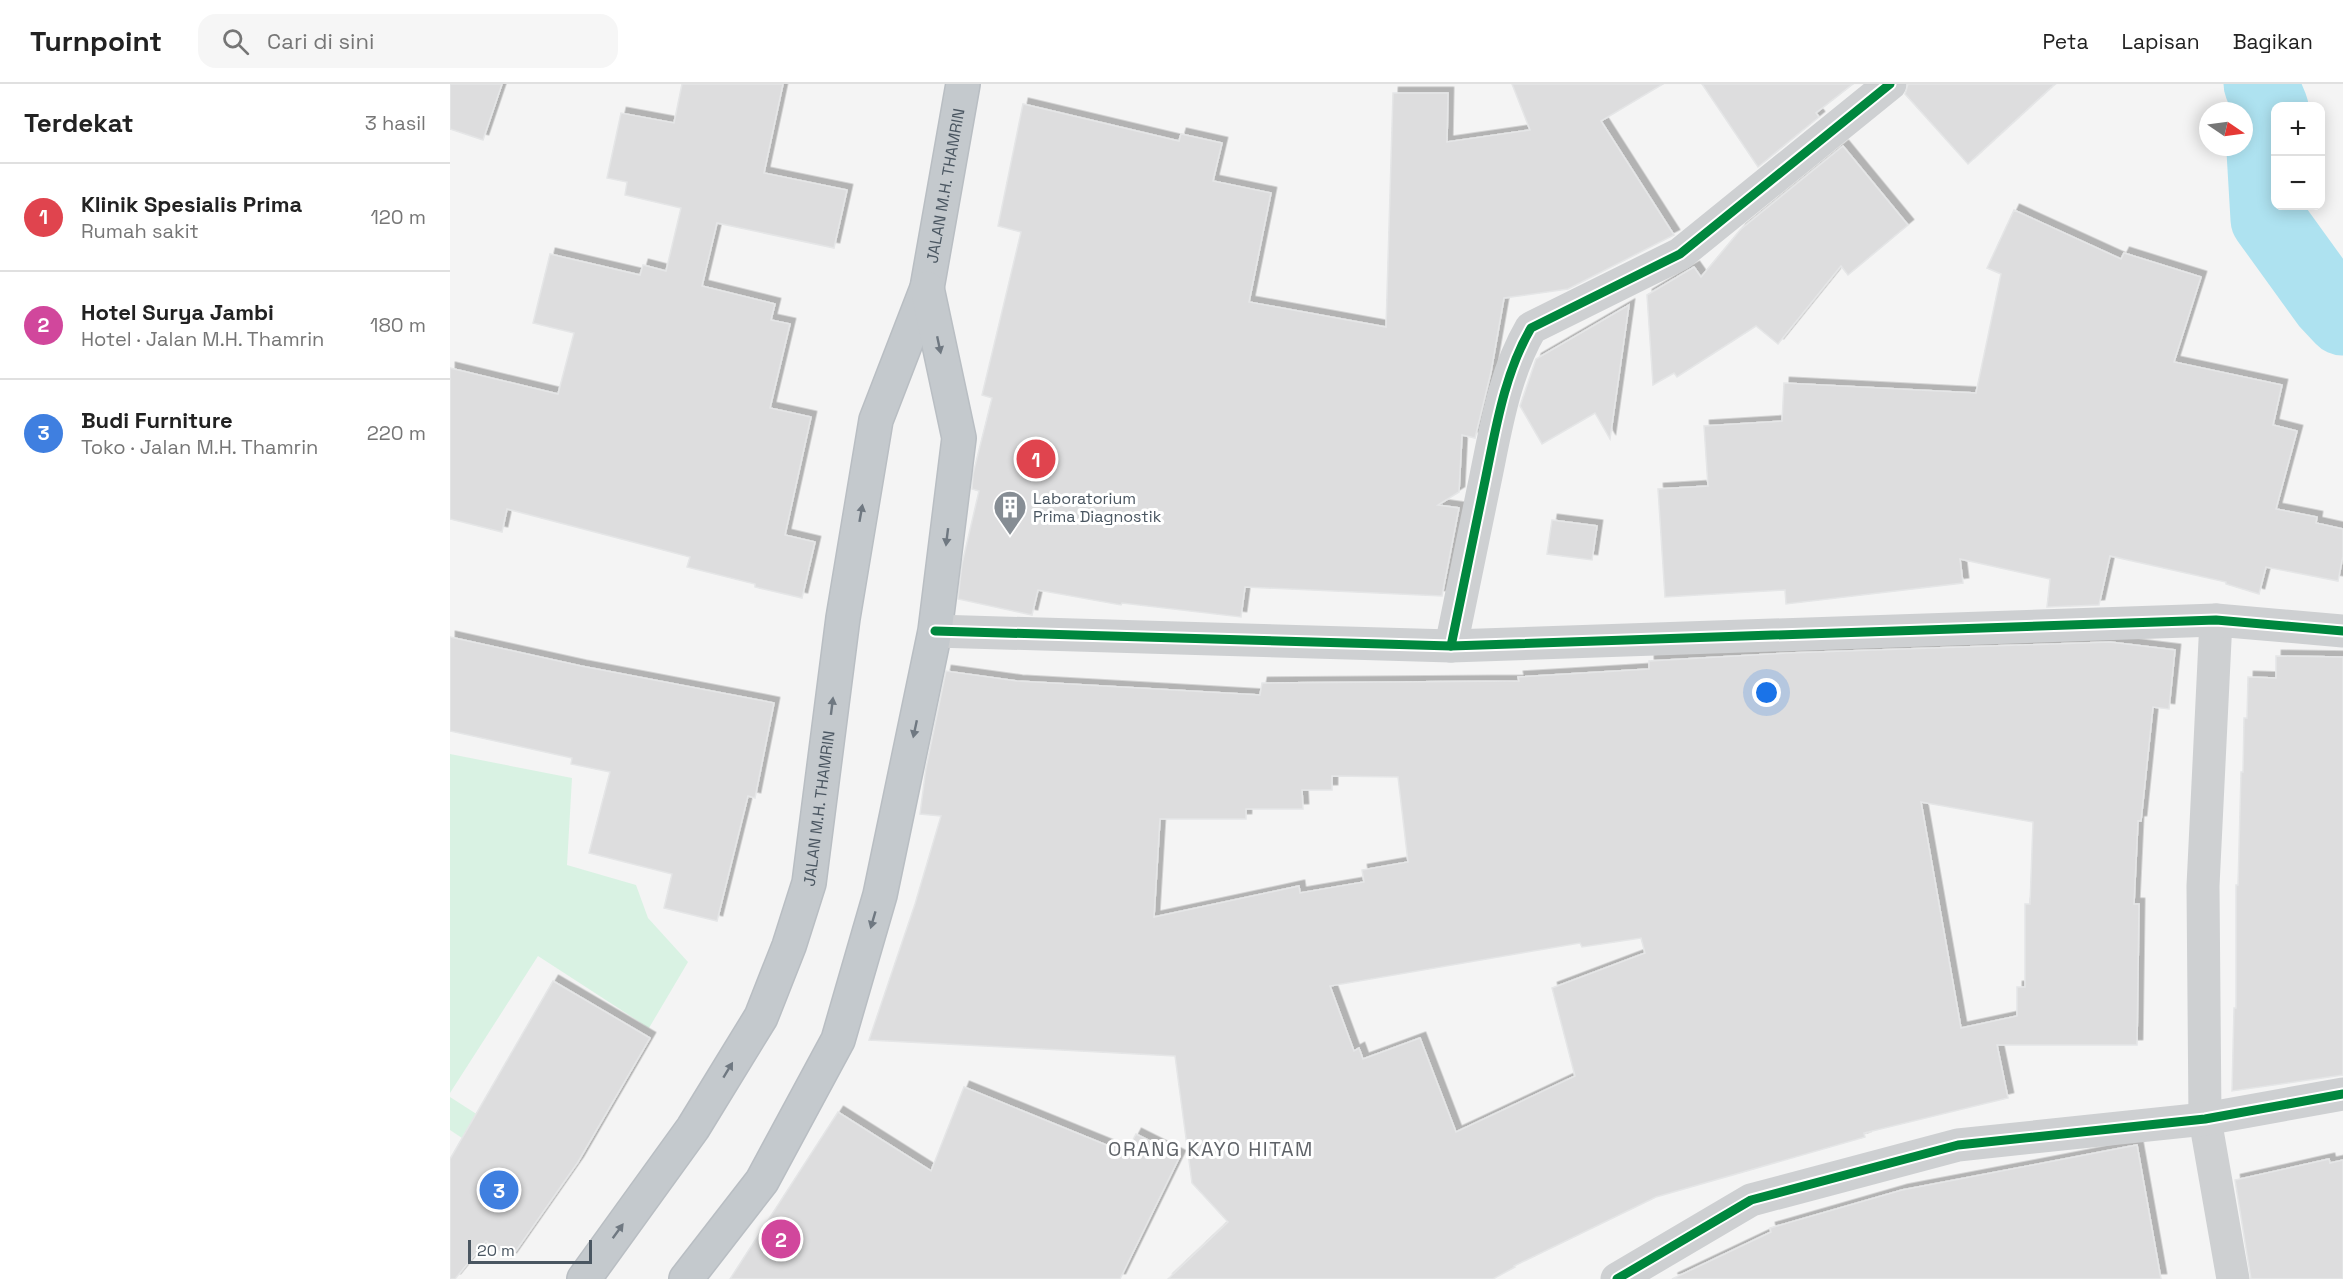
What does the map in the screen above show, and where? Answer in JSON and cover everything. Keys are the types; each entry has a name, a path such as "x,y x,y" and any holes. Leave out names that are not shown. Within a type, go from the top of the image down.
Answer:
{"highway":[{"name":"JALAN M.H. THAMRIN","path":"584,1279 693,1128 760,1017 789,946 809,883 843,618 876,420 927,288 963,84"},
{"name":"JALAN M.H. THAMRIN","path":"686,1279 762,1181 838,1040 880,894 935,631 959,438 927,288"}],"street":[{"path":"1451,646 1494,437 1521,344 1531,328 1680,254 1890,84"},
{"path":"2216,621 2203,886 2205,1119 2233,1279"},
{"path":"935,631 1451,646 2216,621 2343,632"},
{"path":"1617,1279 1751,1200 1958,1145 2205,1119 2343,1094"}],"green space":[{"path":"450,754 572,778 567,865 636,885 648,918 688,962 649,1028 538,956 450,1093"},
{"path":"450,1097 561,1168 540,1190 450,1130"}],"building":[{"path":"450,84 502,84 483,140 450,129"},
{"path":"682,84 783,84 764,173 847,190 834,248 717,223 702,286 775,304 771,320 790,324 770,408 811,417 785,535 815,542 802,598 687,567 690,557 507,509 502,532 450,519 450,368 558,394 574,333 533,323 550,254 640,275 643,265 666,271 681,208 625,195 627,182 607,178 621,113 674,123"},
{"path":"1512,84 1663,84 1601,121 1674,235 1568,289 1504,298 1491,372 1475,438 1462,435 1459,492 1438,505 1459,508 1442,596 1245,587 1241,617 1122,603 1121,605 1038,590 1032,615 958,599 962,564 979,491 972,489 973,474 992,398 982,395 1021,232 998,226 1023,104 1179,141 1181,134 1222,143 1213,181 1271,193 1249,302 1386,327 1393,93 1448,93 1447,142 1530,130"},
{"path":"1702,84 1853,84 1816,113 1819,117 1758,167"},
{"path":"1908,84 2055,84 1968,164 1905,94"},
{"path":"1843,146 1908,225 1848,275 1841,266 1778,344 1756,326 1677,377 1674,373 1653,385 1647,295 1694,267 1701,277 1741,229"},
{"path":"2014,210 2121,259 2124,253 2201,277 2174,362 2282,385 2273,425 2297,431 2276,509 2317,517 2316,523 2343,529 2343,556 2338,581 2266,567 2259,594 2226,584 2226,582 2110,556 2099,605 2047,607 2050,579 1960,559 1963,583 1786,604 1785,590 1665,597 1658,489 1708,486 1704,426 1782,421 1784,383 1976,393 2001,274 1987,268"},
{"path":"1629,305 1610,439 1595,413 1542,444 1520,406 1536,359"},
{"path":"1552,520 1597,526 1592,560 1547,554"},
{"path":"450,637 581,666 774,703 755,798 748,796 717,921 664,908 672,874 589,853 610,772 571,764 572,758 450,731"},
{"path":"2110,642 2175,650 2169,709 2153,707 2141,821 2138,821 2134,904 2139,904 2137,1045 1997,1045 2008,1098 1864,1133 1865,1137 1656,1197 1514,1266 1493,1279 1168,1279 1228,1222 1192,1183 1175,1056 869,1040 915,904 941,816 920,814 926,768 946,671 1017,681 1260,695 1262,683 1519,681 1518,677 1649,669 1649,661 1788,653","holes":["1332,776 1398,777 1408,862 1362,870 1364,882 1300,893 1299,886 1154,917 1160,819 1246,819 1246,809 1303,809 1302,790 1332,790","1921,802 2033,822 2030,904 2025,904 2025,987 2017,987 2017,1016 1961,1028","1641,938 1645,953 1552,988 1575,1076 1456,1132 1420,1038 1363,1059 1359,1048 1354,1051 1330,986 1580,943 1582,947"]},
{"path":"2276,656 2343,657 2343,1075 2232,1091 2234,1008 2236,1008 2236,885 2238,885 2241,772 2243,772 2244,718 2247,718 2248,677 2276,678"},
{"path":"553,981 650,1038 578,1162 511,1258 486,1241 455,1279 450,1279 450,1159"},
{"path":"964,1087 1126,1153 1136,1134 1180,1156 1120,1279 730,1279 838,1112 931,1171"},
{"path":"2137,1145 2161,1279 1672,1279 1771,1232 1770,1228 1902,1190"},
{"path":"2329,1159 2330,1163 2343,1160 2343,1279 2251,1279 2235,1180"}],"waterway":[{"path":"2261,84 2271,108 2264,151 2268,219 2328,302 2343,318"}],"cycle path":[{"path":"1451,646 1502,400 1514,363 1531,328 1680,254 1890,84"},
{"path":"935,631 1451,646 2216,620 2343,631"},
{"path":"1617,1279 1751,1200 1958,1145 2205,1119 2343,1094"}],"place":[{"name":"Klinik Spesialis Prima","path":"1036,459"},
{"name":"Laboratorium Prima Diagnostik","path":"1010,536"},
{"name":"Budi Furniture","path":"499,1190"},
{"name":"Hotel Surya Jambi","path":"781,1239"}],"district":[{"name":"ORANG KAYO HITAM","path":"1211,1149"}]}
